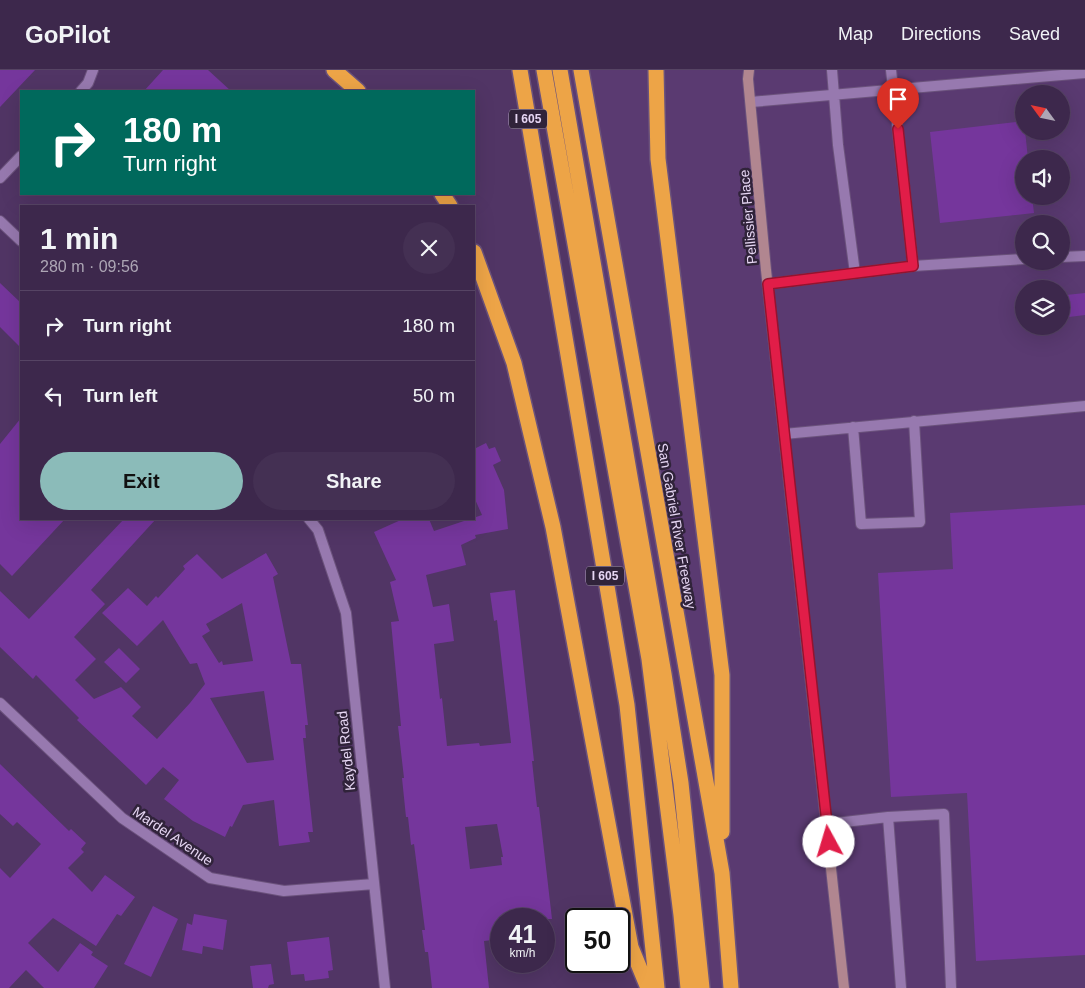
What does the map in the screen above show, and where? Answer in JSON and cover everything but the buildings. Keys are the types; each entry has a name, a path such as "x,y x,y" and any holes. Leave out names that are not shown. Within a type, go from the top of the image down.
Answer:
{"highway":[{"path":"334,70 357,90"},
{"path":"510,70 537,167"},
{"name":"I 605","path":"520,70 627,705 657,988"},
{"path":"544,70 649,659 681,915 688,988"},
{"path":"560,70 681,782 702,988"},
{"name":"San Gabriel River Freeway","path":"581,70 722,873 731,988"},
{"path":"656,70 658,159 722,675 722,873"},
{"path":"475,255 514,362 554,527 631,947 648,988"}],"main road":[{"name":"Pellissier Place","path":"749,70 768,284 844,988"}],"street":[{"path":"81,90 88,83 93,70"},
{"path":"832,70 838,145 855,273"},
{"path":"891,70 913,266"},
{"path":"751,102 1085,73"},
{"path":"0,178 20,157"},
{"path":"0,221 20,239"},
{"path":"1070,257 1085,256"},
{"path":"768,284 913,266 1015,260"},
{"path":"784,434 1085,406"},
{"path":"853,428 862,524 920,522 914,421"},
{"name":"Kaydel Road","path":"310,520 318,530 346,613 385,988"},
{"name":"Mardel Avenue","path":"0,703 122,818 210,878 284,891 374,884"},
{"path":"827,824 888,817 944,814 951,988"},
{"path":"888,817 901,988"}],"shaded area":[{"path":"555,70 1085,70 1085,988 691,988 661,706"}],"route":[{"path":"829,842 768,284 913,266 898,129"}]}
